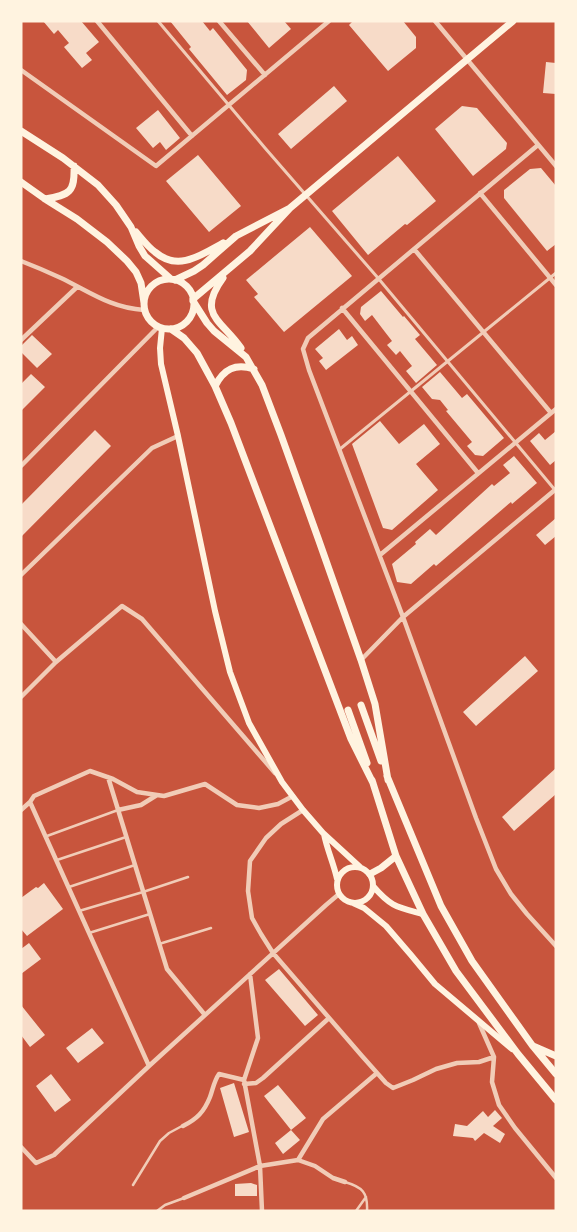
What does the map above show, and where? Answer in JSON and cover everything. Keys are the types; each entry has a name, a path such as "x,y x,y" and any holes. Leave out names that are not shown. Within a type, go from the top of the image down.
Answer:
{"main road":[{"path":"21,182 77,219 107,242 127,261 136,272 141,283 144,307 147,317 152,323 160,328 171,329 178,327 185,323 190,316 193,309 193,300 250,251 290,208 513,21"},
{"path":"21,131 74,166 98,185 149,247 165,259 182,262 190,261 290,208"},
{"path":"45,199 62,197 71,189 74,183 74,166"},
{"path":"131,227 145,256 173,280"},
{"path":"173,280 203,265 236,236"},
{"path":"232,266 218,284 214,293 211,301 213,316 234,339 262,384 361,660 375,704 388,780"},
{"path":"144,307 145,296 149,288 155,283 163,280 173,280 182,283 191,292 199,312 214,330 246,357"},
{"path":"160,328 161,364 230,672 249,723 282,782 323,833 370,874 373,880 372,892 365,901 359,903 348,902 339,894 337,885 340,874 344,870 360,867"},
{"path":"171,329 191,345 215,386 231,423 351,739 373,783"},
{"path":"215,386 230,369 245,366 254,369"},
{"path":"361,705 388,780 441,906 472,960 532,1045 556,1074"},
{"path":"348,710 360,740 396,856 423,914 456,971 518,1054 556,1100"},
{"path":"323,833 338,880"},
{"path":"370,874 396,856"},
{"path":"373,886 393,905 423,914"},
{"path":"353,903 369,912 386,926 435,984 518,1054"},
{"path":"532,1045 556,1056"}],"street":[{"path":"96,21 192,136"},
{"path":"158,21 326,220 378,278 555,490 403,617 361,660"},
{"path":"219,21 265,75"},
{"path":"21,70 156,166 329,21"},
{"path":"435,21 556,166"},
{"path":"538,145 342,308 308,338 303,349 309,370 380,555 496,869 527,914 556,946"},
{"path":"480,193 556,285"},
{"path":"414,249 551,413"},
{"path":"21,260 106,302 122,307 144,307"},
{"path":"339,450 556,272"},
{"path":"21,340 77,287"},
{"path":"342,308 478,473"},
{"path":"21,466 160,328"},
{"path":"380,555 556,409"},
{"path":"21,575 152,448 178,436"},
{"path":"21,697 56,662 122,606 142,619 282,782"},
{"path":"21,624 56,662"},
{"path":"21,810 34,796 90,771 108,777 137,792 164,796 205,784 237,805 259,808 278,804 293,796"},
{"path":"108,777 167,969 205,1016"},
{"path":"118,810 141,805 157,795"},
{"path":"30,802 149,1066"},
{"path":"303,810 281,824 266,838 250,861 248,891 252,918 273,953 377,1073 393,1088 436,1069 457,1063 478,1062 494,1056"},
{"path":"21,1147 36,1163 54,1155 339,894"},
{"path":"250,974 258,1038 244,1082 260,1166 262,1211"},
{"path":"183,1126 196,1119 203,1111 218,1074 244,1082 256,1083 329,1018"},
{"path":"479,1022 494,1056 492,1082 499,1105 515,1128 556,1178"},
{"path":"298,1160 323,1119 377,1073"},
{"path":"184,1198 260,1166 298,1160 315,1166 333,1178 345,1182"}],"lane":[{"path":"46,836 118,810"},
{"path":"56,860 126,837"},
{"path":"69,887 135,865"},
{"path":"79,911 188,877"},
{"path":"89,933 150,914"},
{"path":"159,944 211,928"},
{"path":"133,1185 160,1141 169,1133 183,1126"},
{"path":"345,1182 356,1185 363,1191 368,1200 367,1211"},
{"path":"157,1211 164,1205 184,1198"},
{"path":"356,1211 366,1198"}],"building":[{"path":"43,21 81,21 99,42 86,53 92,60 82,68 64,47 69,43 58,30 54,34"},
{"path":"170,21 202,21 210,31 213,28 247,70 246,80 227,95 189,49 191,47"},
{"path":"247,21 284,21 291,29 269,48"},
{"path":"353,21 403,21 416,37 416,48 388,71 349,25"},
{"path":"546,62 556,63 556,94 543,93"},
{"path":"334,86 347,101 291,149 278,134"},
{"path":"462,106 477,108 507,143 506,149 473,176 435,129"},
{"path":"158,110 180,138 166,150 160,142 153,148 136,128"},
{"path":"198,155 241,206 209,232 166,181"},
{"path":"398,156 436,201 368,255 332,211"},
{"path":"541,168 556,186 556,244 547,251 504,198 504,190 530,169"},
{"path":"310,227 352,276 284,332 254,297 258,294 246,280"},
{"path":"381,291 420,335 415,339 437,365 416,383 406,371 412,366 400,351 396,355 387,345 392,341 372,315 365,321 360,314 361,307"},
{"path":"339,329 347,340 352,336 358,345 326,370 319,361 323,358 315,349"},
{"path":"32,335 52,354 37,368 21,352 21,346"},
{"path":"440,372 462,398 467,394 504,438 483,456 475,455 467,446 472,442 446,411 448,410 440,400 432,399 422,387"},
{"path":"31,374 45,387 21,411 21,384"},
{"path":"380,421 399,444 424,424 440,444 416,464 438,490 392,530 383,528 352,444"},
{"path":"95,430 111,446 21,537 21,505"},
{"path":"556,431 556,460 550,465 530,441 539,433 545,440"},
{"path":"514,456 537,483 512,504 511,502 436,566 434,564 411,584 397,582 392,564 416,544 415,542 430,529 436,535 492,484 494,486 510,473 503,465"},
{"path":"556,518 556,536 545,545 536,535"},
{"path":"525,656 538,671 476,726 463,712"},
{"path":"556,768 556,794 514,831 502,817"},
{"path":"44,883 63,909 27,936 21,929 21,898"},
{"path":"29,943 41,959 21,974 21,949"},
{"path":"279,969 318,1015 305,1026 265,980"},
{"path":"21,1005 45,1035 30,1047 21,1035"},
{"path":"92,1028 104,1043 78,1063 66,1048"},
{"path":"51,1074 71,1100 55,1112 36,1086"},
{"path":"234,1083 249,1132 234,1137 220,1088"},
{"path":"278,1085 306,1118 291,1130 264,1096"},
{"path":"495,1110 502,1118 493,1126 505,1134 500,1143 484,1133 475,1141 473,1138 453,1136 455,1124 467,1126 483,1111 488,1117"},
{"path":"291,1130 300,1140 283,1154 275,1143"},
{"path":"251,1183 257,1185 257,1196 235,1196 235,1184"}]}
